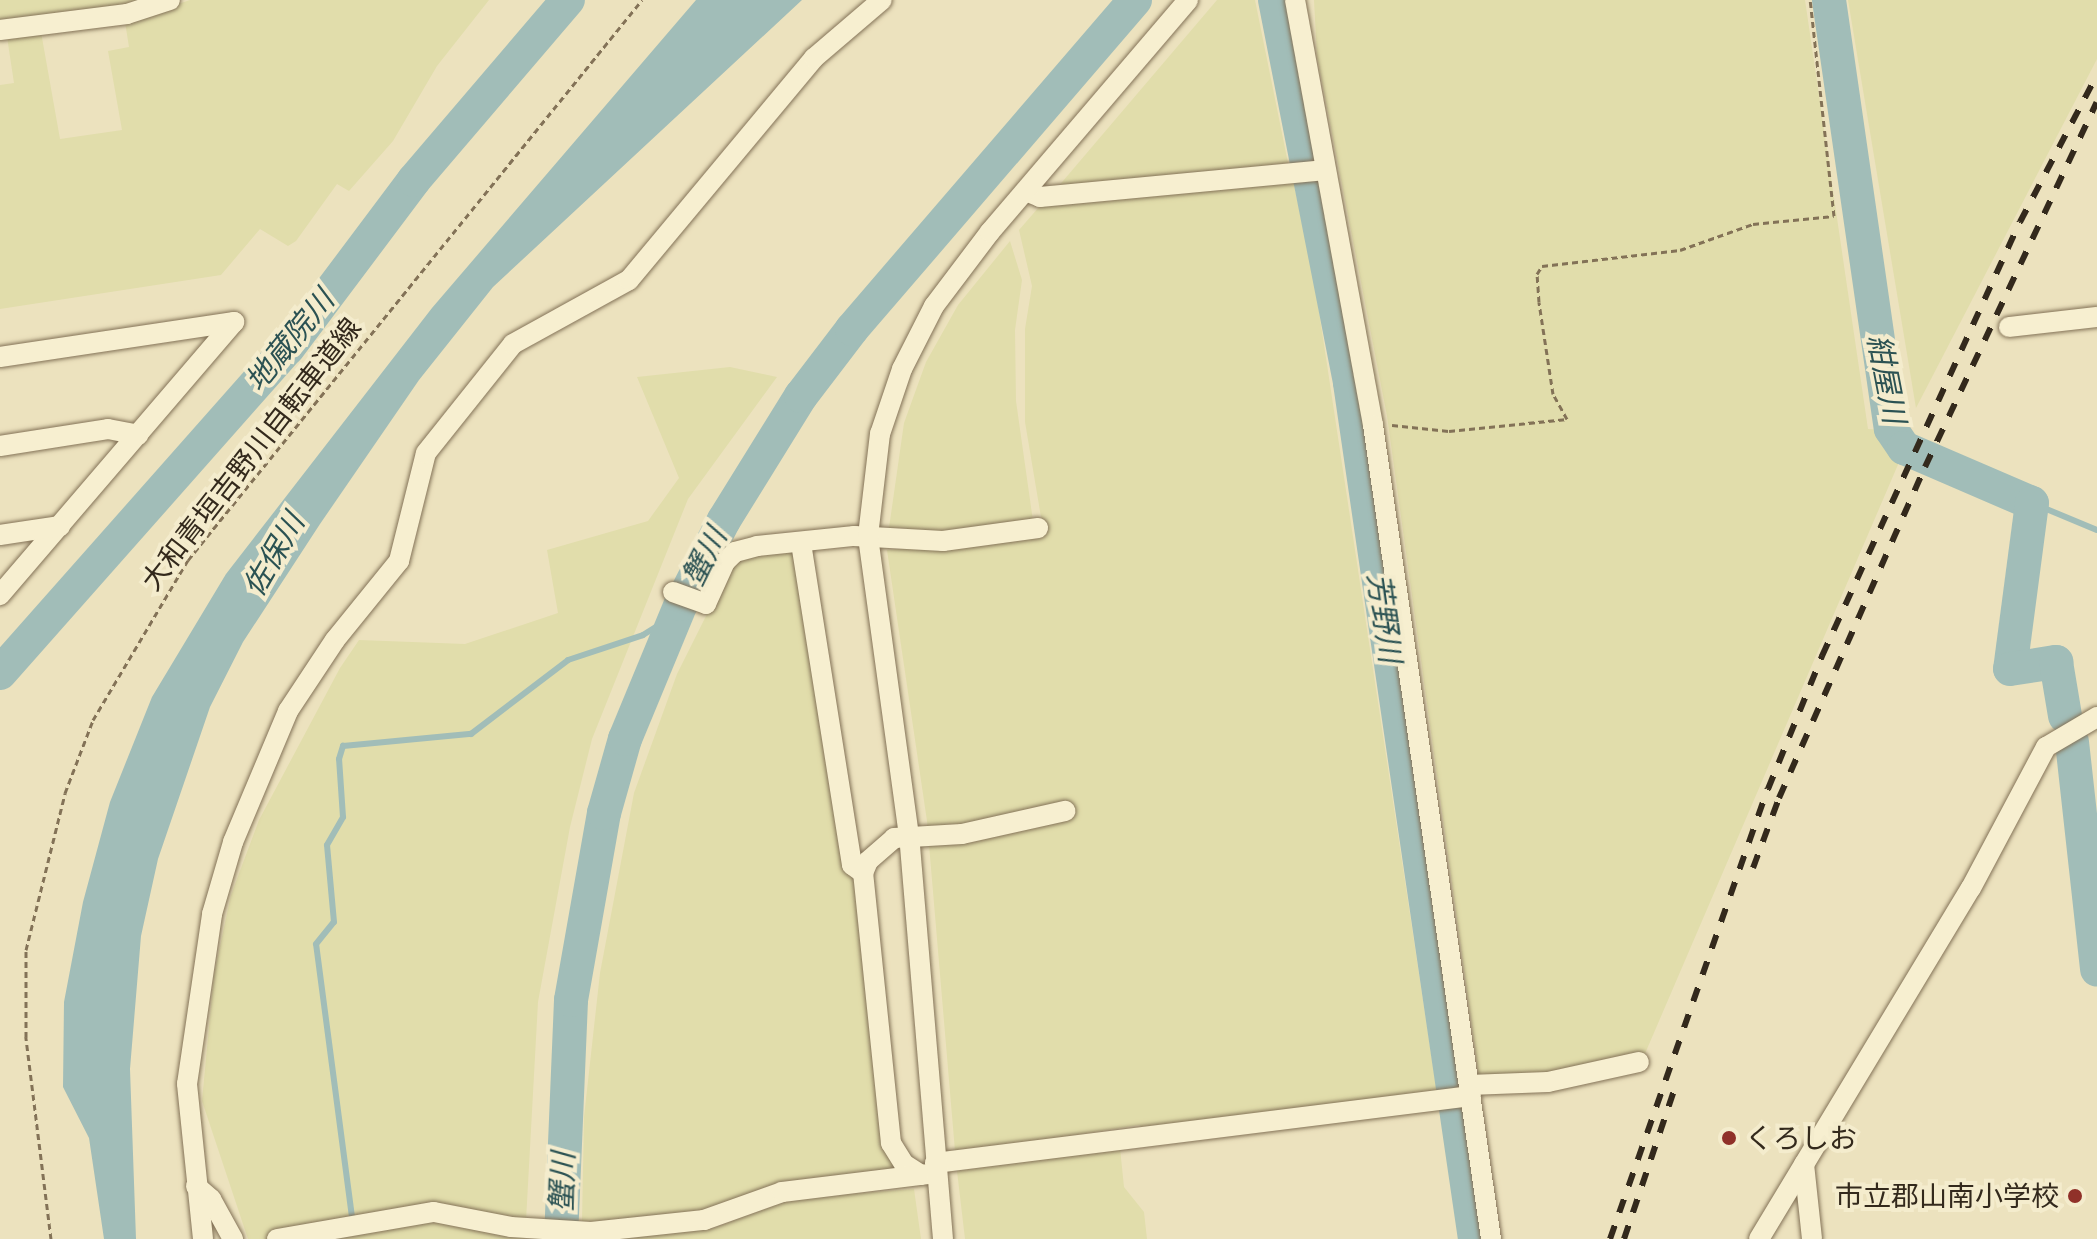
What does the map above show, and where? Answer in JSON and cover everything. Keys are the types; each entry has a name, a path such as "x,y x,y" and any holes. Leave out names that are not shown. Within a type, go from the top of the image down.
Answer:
{"street":[{"path":"0,30 127,14 170,0"},
{"path":"203,1239 187,1084 202,965 233,842 288,711 335,640 399,561 426,453 513,344 629,280 814,58 882,0"},
{"path":"943,1239 931,1170 909,836 868,536 880,434 902,369 934,306 1026,191 1188,0"},
{"path":"1295,0 1373,425 1491,1239"},
{"path":"1026,191 1040,197 1326,170"},
{"path":"2009,327 2097,317"},
{"path":"0,357 234,322 0,595"},
{"path":"0,446 108,429 138,435"},
{"path":"0,535 60,526"},
{"path":"673,592 706,604 725,562 735,552 868,536 943,541 1038,528"},
{"path":"801,543 852,865 863,873"},
{"path":"1759,1239 1971,888 2046,747 2097,717"},
{"path":"931,1170 904,1164 891,1143 863,873 882,845 909,836 962,834 1065,811"},
{"path":"277,1239 434,1212 546,1229 578,1227 591,1232 704,1220 782,1192 1444,1099 1470,1090 1548,1082 1639,1062"},
{"path":"1804,1164 1812,1239"},
{"path":"196,1186 211,1199 233,1239"}],"path":[{"name":"大和青垣吉野川自転車道線","path":"51,1239 26,1037 26,950 65,793 93,720 188,560 642,0"},
{"path":"1373,425 1415,424 1449,431 1567,419 1553,394 1539,302 1537,274 1542,266 1680,250 1753,224 1834,216 1810,0"}],"shaded area":[{"path":"0,0 148,0 0,26"},
{"path":"190,0 489,0 437,66 393,141 349,191 337,184 296,241 288,246 260,229 221,275 0,309 0,85 14,83 7,37 41,32 60,139 122,130 108,51 129,47 125,22"},
{"path":"1217,0 1255,0 1288,163 1057,188"},
{"path":"1314,0 1805,0 1868,429 1885,430 1903,453 1644,1056 1562,1075 1479,1077 1387,416 1317,56"},
{"path":"1848,0 2097,0 2097,59 1916,408"},
{"path":"1293,180 1315,285 1437,1093 1151,1134 1139,1125 960,1153 955,1151 927,821 887,550 1044,535 1025,422 1025,329 1032,286 1019,230 1039,207"},
{"path":"1010,241 1022,280 1015,330 1016,401 1033,521 956,533 889,528 904,423 926,362 958,305"},
{"path":"730,367 777,377 688,499 592,739 570,827 538,1002 525,1239 248,1239 202,1101 214,974 231,895 259,820 340,668 359,640 465,644 558,613 547,550 648,521 679,478 637,377"},
{"path":"799,546 847,872 857,882 900,1170 702,1215 595,1225 582,1221 584,1117 600,973 634,793 677,674 732,564 737,557"},
{"path":"1120,1148 1124,1187 1144,1212 1147,1239 965,1239 957,1171"},
{"path":"914,1189 921,1239 585,1239 714,1228 795,1198"}],"water":[{"name":"佐保川","path":"696,0 802,0 493,287 419,380 320,524 243,642 210,707 158,859 141,936 130,1069 136,1239 104,1239 89,1138 63,1087 64,1002 83,902 110,802 152,697 226,574 432,308"}],"waterway":[{"name":"地蔵院川","path":"0,673 288,348 414,180 568,0"},
{"name":"蟹川","path":"561,1239 571,1000 604,813 625,739 681,604 724,520 801,396 852,329 1135,0"},
{"name":"芳野川","path":"1275,0 1350,383 1475,1239"},
{"name":"紺屋川","path":"1829,0 1891,429 1904,448 2032,503 2010,669 2056,662 2065,716"},
{"path":"2032,503 2097,530"},
{"path":"352,1217 316,944 334,922 327,845 343,817 339,759 343,746 471,734 568,660 643,635 677,614"},
{"name":"紺屋川","path":"2072,742 2097,970"}],"railway":[{"path":"1610,1239 1768,789 1822,656 2020,222 2097,75"},
{"path":"1753,868 1779,798 1925,467 2097,102"},
{"path":"1624,1239 1674,1090"}],"place":[{"name":"くろしお","path":"1729,1138"},
{"name":"市立郡山南小学校","path":"2075,1196"}]}
